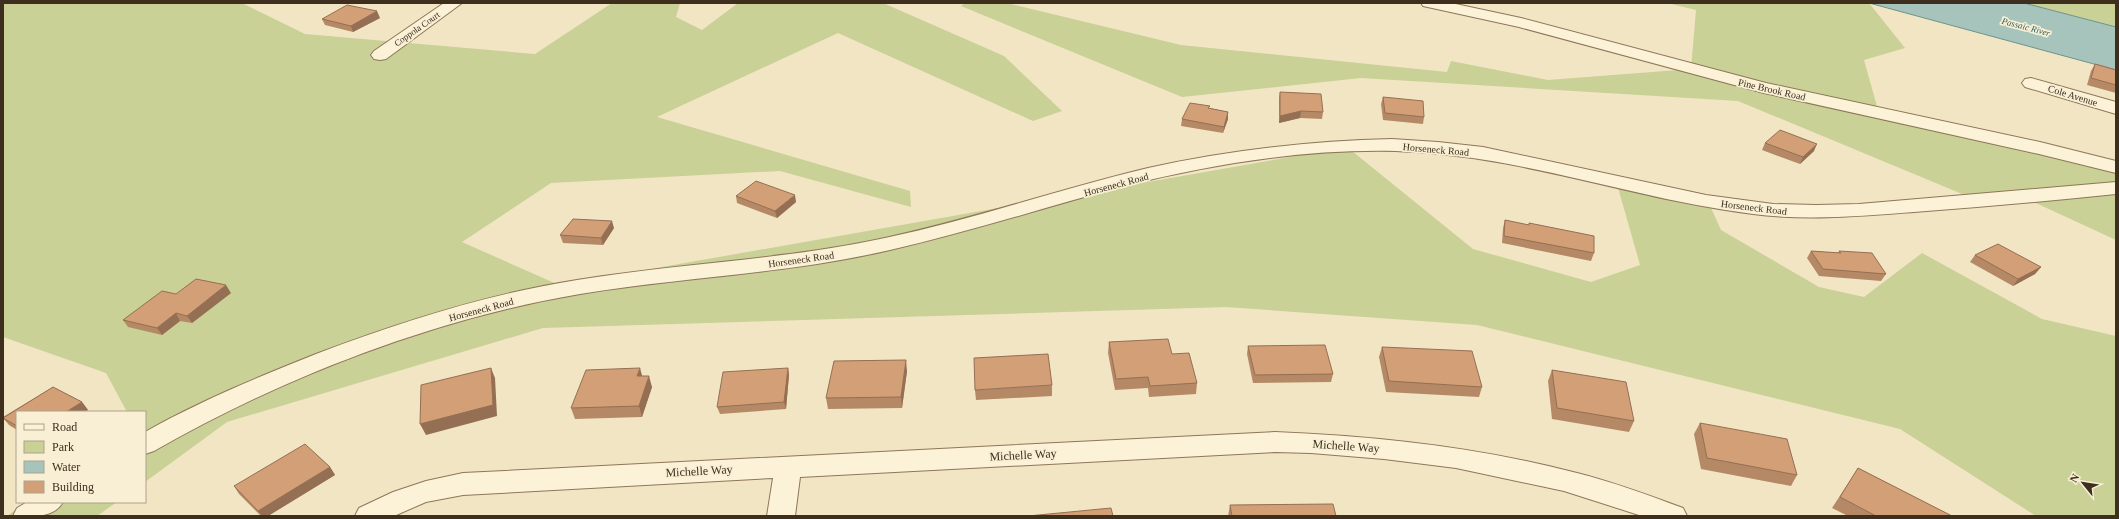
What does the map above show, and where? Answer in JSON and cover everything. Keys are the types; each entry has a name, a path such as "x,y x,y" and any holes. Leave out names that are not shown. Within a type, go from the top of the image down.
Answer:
{"street":[{"name":"Coppola Court","path":"380,55 454,3"},
{"name":"Pine Brook Road","path":"1429,3 1549,30 1764,88 2040,148 2116,167"},
{"name":"Cole Avenue","path":"2031,83 2116,108"},
{"name":"Horseneck Road","path":"146,443 214,408 266,384 399,333 478,309 532,296 592,285 791,261 880,246 942,232 1144,176 1241,157 1366,146 1431,147 1518,158 1728,204 1798,212 1836,212 2066,194 2116,188"},
{"name":"Michelle Way","path":"369,516 408,497 445,486 463,484 1274,442 1340,444 1408,450 1511,468 1565,480 1610,493 1673,516"},
{"path":"781,516 788,466"},
{"path":"27,516 47,503"}],"green space":[{"path":"3,3 242,3 305,34 535,54 612,3 680,3 676,17 702,30 738,3 883,3 1004,56 1062,111 1033,121 838,33 657,117 910,191 911,207 780,171 551,183 462,242 559,285 1347,147 1473,249 1591,282 1640,265 1615,177 1707,199 1721,230 1819,287 1864,297 1922,253 2042,319 2116,336 2116,516 2036,516 1900,429 1477,325 1226,307 543,328 227,422 146,481 146,411 126,411 106,373 3,337"},
{"path":"965,3 1007,3 1181,45 1447,72 1451,61 1548,80 1691,69 1696,10 1667,3 1869,3 1905,48 1864,60 1878,110 2116,173 2116,240 2016,194 1979,201 1738,101 1361,78 1182,97 961,6"},
{"path":"2024,3 2116,3 2116,27"},
{"path":"25,503 116,503 97,516 7,516"}],"water":[{"name":"Passaic River","path":"1869,3 2024,3 2116,27 2116,70"}],"building":[{"path":"347,5 377,11 351,26 322,19"},
{"path":"2095,64 2116,70 2116,85 2091,78"},
{"path":"1280,92 1321,94 1323,112 1301,111 1280,116"},
{"path":"1383,97 1423,101 1424,117 1385,113"},
{"path":"1190,103 1210,106 1208,108 1228,112 1224,127 1182,119"},
{"path":"1780,130 1817,144 1803,157 1765,143"},
{"path":"756,181 795,195 775,211 736,196"},
{"path":"573,219 612,221 601,238 560,235"},
{"path":"1505,220 1529,225 1529,223 1594,236 1594,253 1504,236"},
{"path":"1998,244 2041,267 2018,279 1975,255"},
{"path":"1811,251 1872,253 1886,274 1823,269"},
{"path":"196,279 226,285 187,316 176,313 157,328 123,320 162,291 176,294"},
{"path":"1168,339 1172,354 1189,353 1197,383 1150,386 1148,377 1116,379 1109,342"},
{"path":"1325,345 1333,374 1255,375 1248,346"},
{"path":"1382,347 1472,351 1482,387 1389,381"},
{"path":"1048,354 1052,385 975,390 974,358"},
{"path":"906,360 901,397 826,398 834,361"},
{"path":"491,368 493,405 420,424 421,385"},
{"path":"640,368 637,376 649,376 639,406 571,408 586,370"},
{"path":"788,368 784,402 717,407 723,372"},
{"path":"1552,370 1626,382 1634,421 1557,408"},
{"path":"53,387 82,402 68,411 16,411 16,425 3,418"},
{"path":"1700,423 1787,439 1797,475 1707,458"},
{"path":"305,444 330,467 258,511 234,486"},
{"path":"1858,468 1952,516 1876,516 1840,497"},
{"path":"1333,504 1336,516 1232,516 1230,505"},
{"path":"1111,508 1113,516 1028,516"}]}
